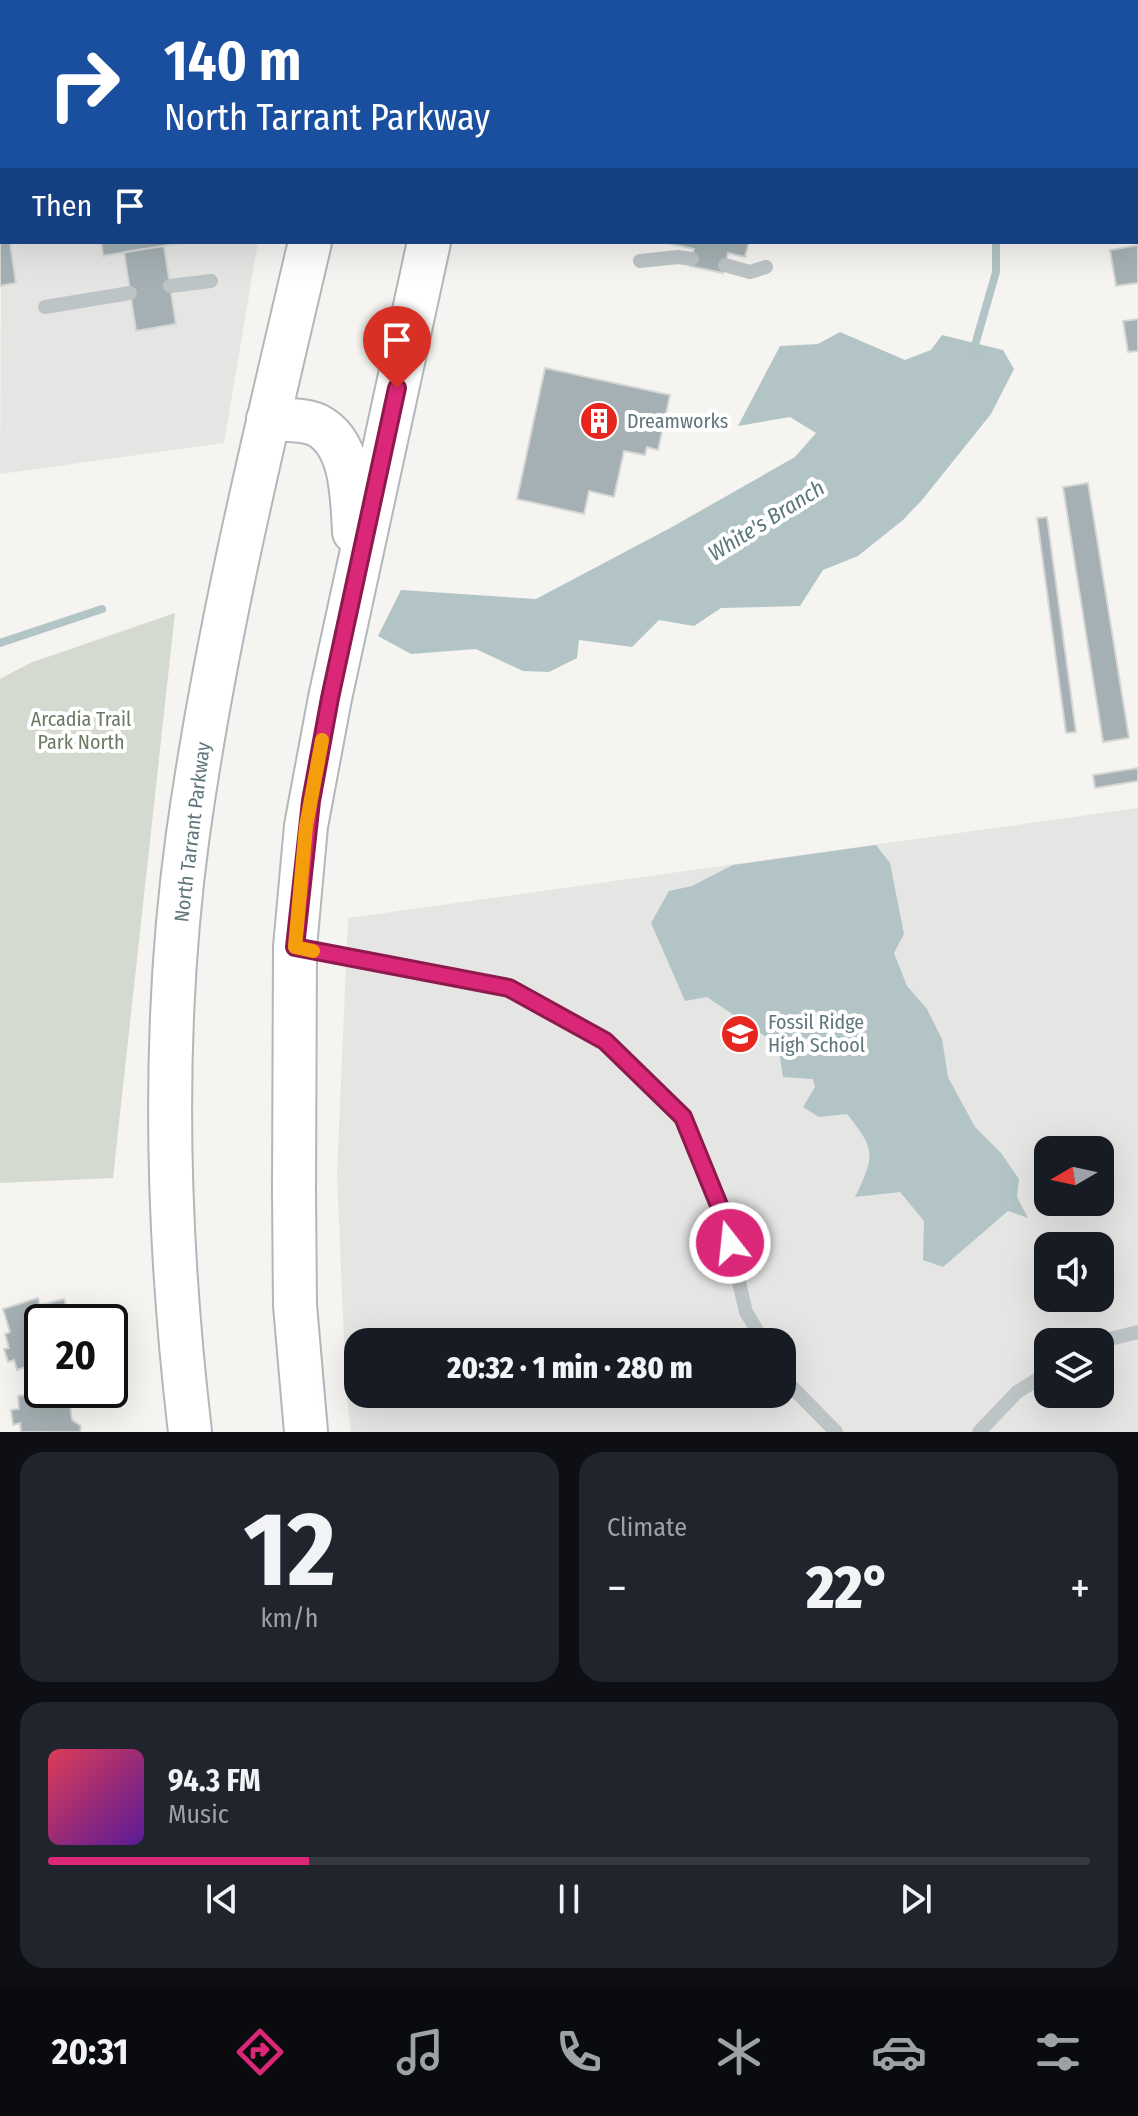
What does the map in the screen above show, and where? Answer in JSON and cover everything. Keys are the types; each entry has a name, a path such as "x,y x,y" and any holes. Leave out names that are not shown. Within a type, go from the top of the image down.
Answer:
{"main road":[{"name":"North Tarrant Parkway","path":"190,1432 182,1365 171,1082 188,837 226,608 310,244"},
{"path":"306,1432 295,1305 295,947 306,826 429,244"},
{"path":"268,419 316,424 330,434 340,450 351,484 357,573"}],"lane":[{"path":"640,261 692,259"},
{"path":"725,265 750,272 766,267"},
{"path":"170,286 211,281"},
{"path":"45,307 130,293"},
{"path":"295,947 509,988 605,1041 683,1117 723,1215 746,1312 756,1328"},
{"path":"1114,1338 1138,1332"},
{"path":"979,1432 1017,1392 1034,1382"},
{"path":"796,1391 836,1432"}],"shaded area":[{"path":"1,244 258,244 224,443 0,474"},
{"name":"Fossil Ridge High School","path":"1138,808 1138,1432 351,1432 348,1408 796,1408 796,1328 344,1328 344,1342 337,1174 348,918"}],"green space":[{"name":"Arcadia Trail Park North","path":"175,613 113,1178 0,1183 0,679 30,663"}],"water":[{"path":"840,332 905,360 931,350 942,335 1003,350 1014,369 991,414 922,500 903,520 858,556 823,570 800,606 721,608 694,626 659,620 632,647 579,640 577,658 549,672 523,671 476,649 411,654 378,636 401,590 536,599 795,457 816,433 790,417 738,426 780,346 818,344"},
{"path":"876,845 890,863 904,934 894,953 907,986 927,1009 942,1039 948,1077 975,1127 1001,1153 1019,1179 1017,1197 1028,1218 1008,1211 943,1267 923,1260 924,1221 900,1192 855,1197 869,1162 869,1153 863,1136 847,1114 819,1117 803,1107 815,1087 813,1079 783,1077 778,1045 707,997 685,1001 651,923 669,891 692,886 733,865"}],"building":[{"path":"0,244 10,244 16,283 0,286"},
{"path":"101,244 175,244 103,256"},
{"path":"672,244 748,244 745,257 728,253 723,273 690,266 694,249"},
{"path":"1138,245 1138,283 1116,286 1110,250"},
{"path":"164,246 176,324 136,331 124,252"},
{"path":"1138,319 1138,351 1128,352 1123,321"},
{"name":"Dreamworks","path":"545,368 670,395 658,450 647,447 645,455 624,451 614,497 589,491 584,514 517,499"},
{"path":"1088,483 1129,738 1103,742 1063,487"},
{"path":"1047,517 1076,732 1066,733 1037,518"},
{"path":"1138,768 1138,781 1095,788 1093,775"},
{"path":"38,1298 40,1304 24,1304 24,1368 17,1370 14,1360 8,1362 4,1349 9,1348 5,1334 10,1332 3,1309"},
{"path":"64,1299 66,1304 44,1304"},
{"path":"24,1395 24,1408 70,1408 72,1420 81,1426 80,1432 21,1432 20,1423 13,1425 11,1410 19,1409 18,1396"}],"waterway":[{"name":"White's Branch","path":"973,352 996,272 996,244"},
{"name":"White's Branch","path":"0,643 102,609"}],"slow traffic":[{"path":"313,951 295,947 306,826 322,740"}],"place":[{"name":"Dreamworks","path":"599,421"},
{"name":"Fossil Ridge High School","path":"740,1034"}],"route":[{"path":"397,388 330,698 306,826 295,947 509,988 605,1041 683,1117 723,1215 730,1243"}]}
